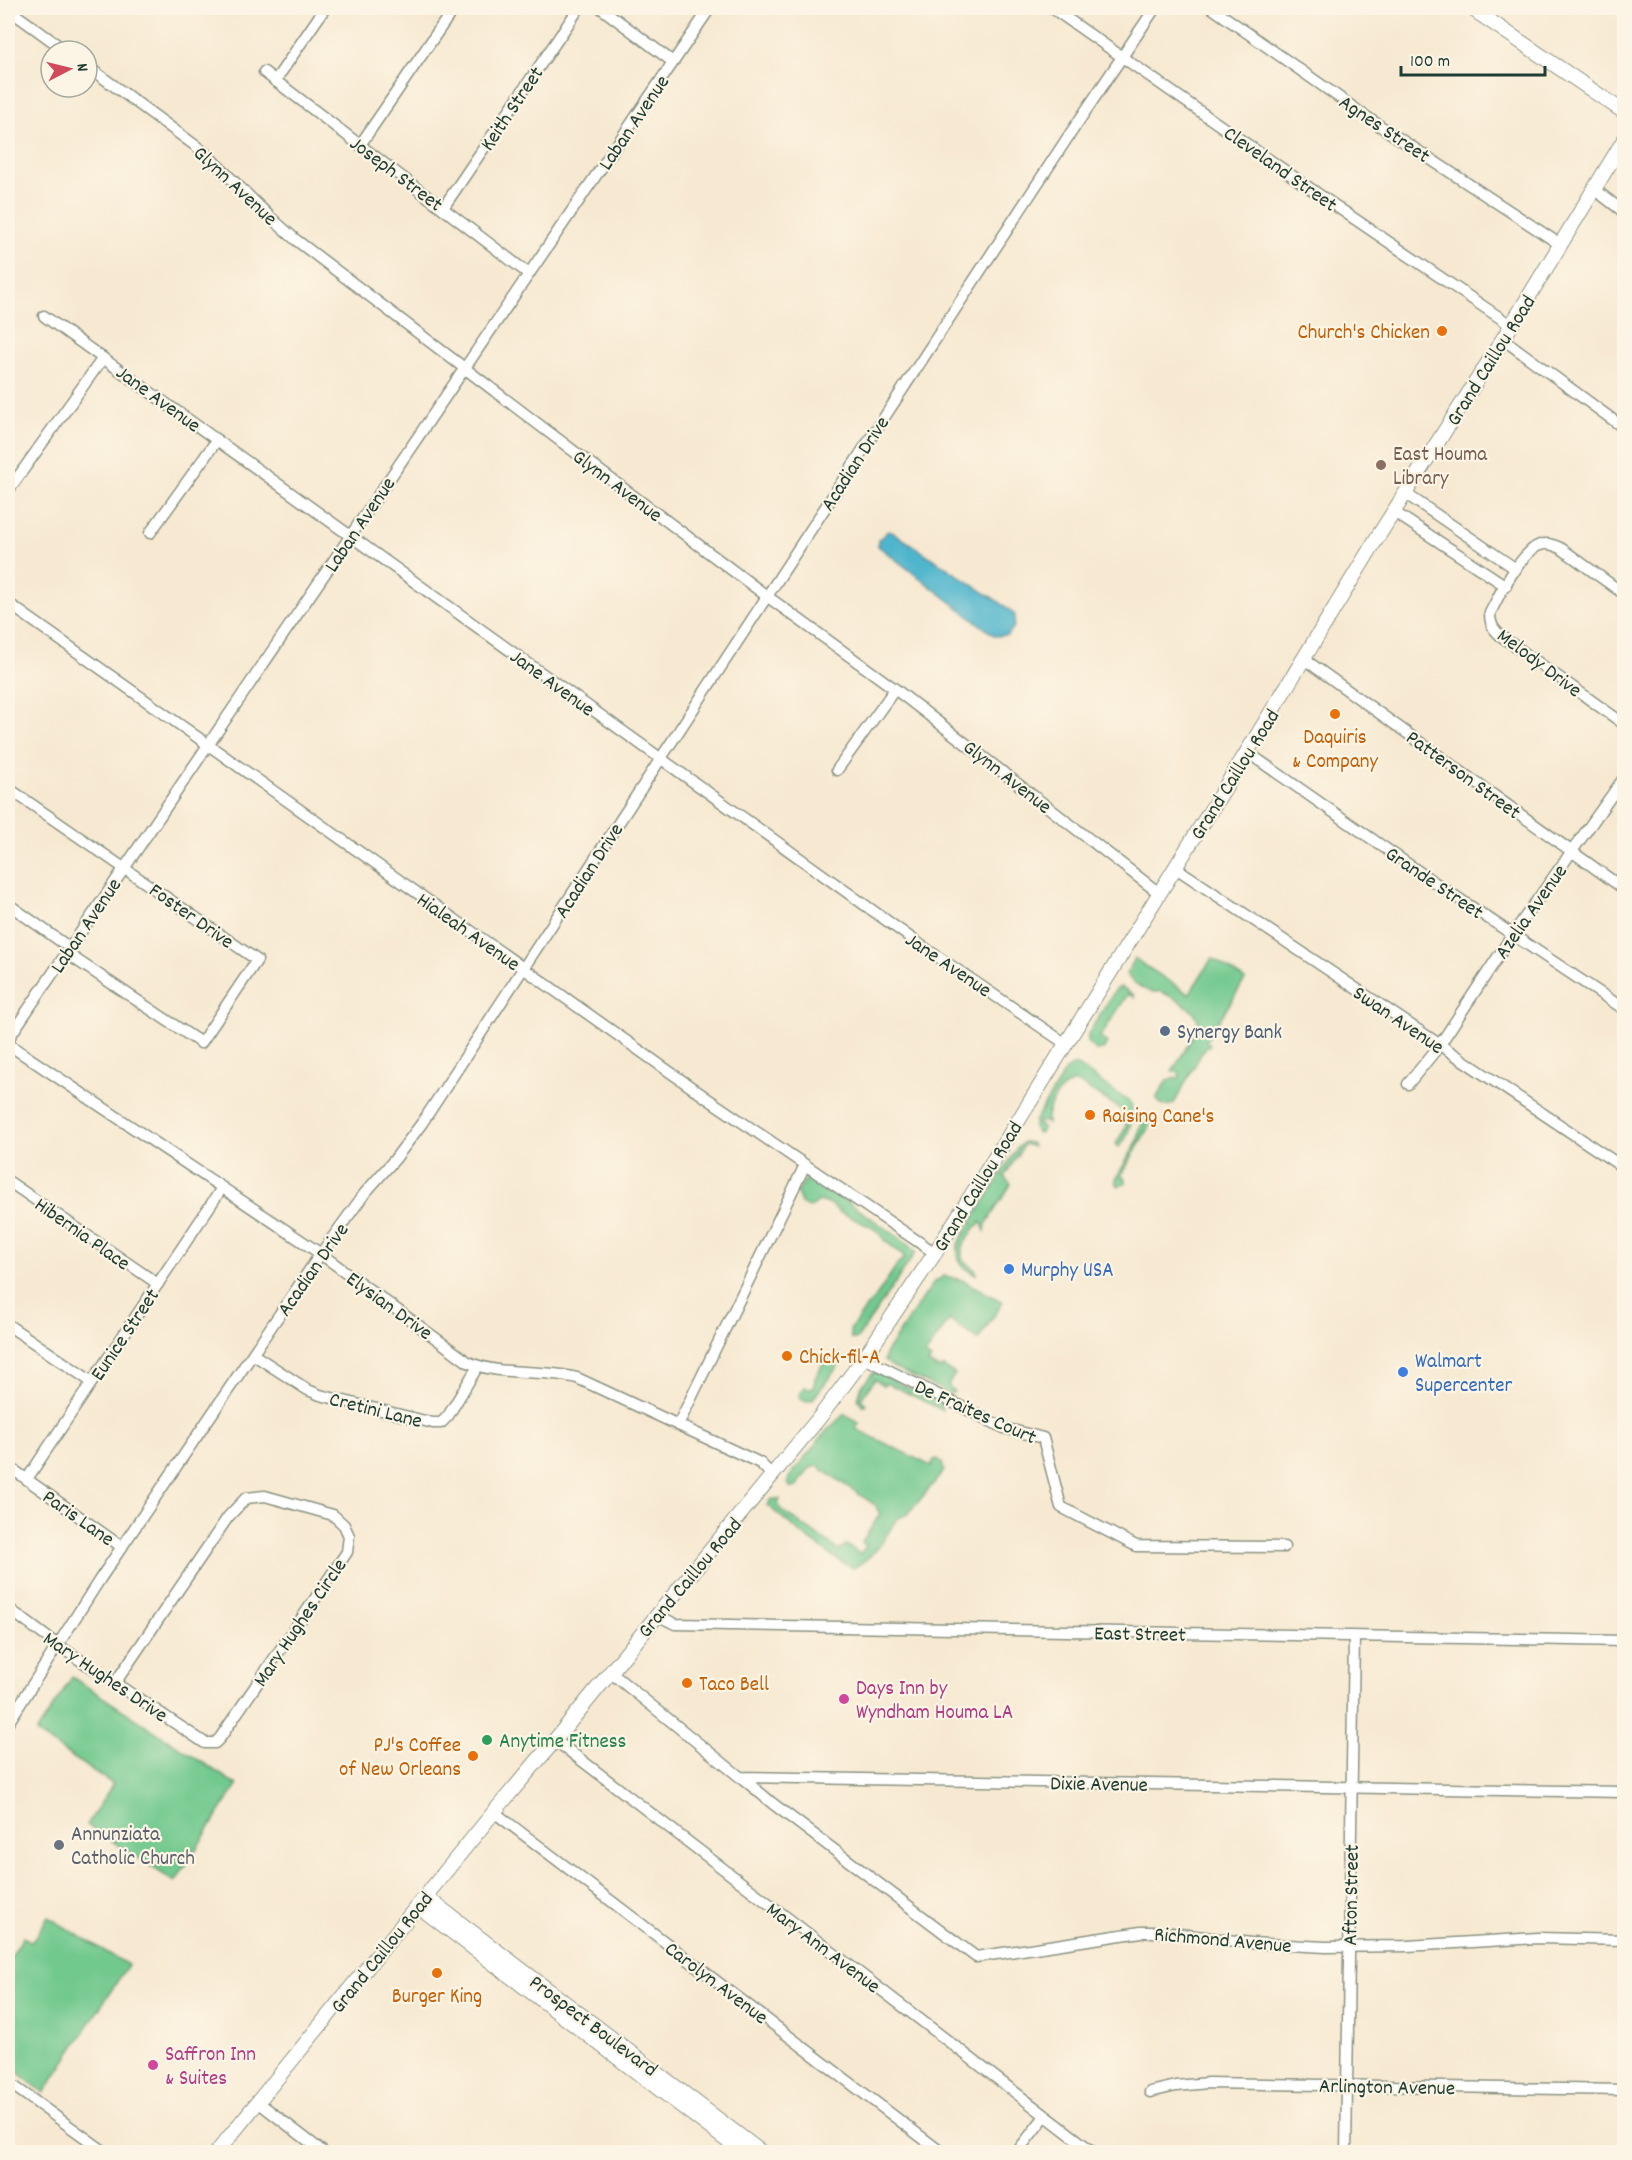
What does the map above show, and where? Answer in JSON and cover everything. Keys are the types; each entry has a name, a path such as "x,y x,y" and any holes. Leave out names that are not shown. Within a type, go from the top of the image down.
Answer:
{"main road":[{"path":"1471,8 1624,112"},
{"name":"Grand Caillou Road","path":"217,2152 772,1475 864,1359 935,1253 1176,868 1394,512 1512,326 1624,140"},
{"name":"Prospect Boulevard","path":"422,1901 742,2152"},
{"name":"Prospect Boulevard","path":"422,1901 761,2152"}],"street":[{"path":"275,81 325,8"},
{"path":"360,145 454,8"},
{"name":"Keith Street","path":"443,208 579,8"},
{"path":"601,8 673,62"},
{"name":"Laban Avenue","path":"8,1039 710,8"},
{"name":"Cleveland Street","path":"1052,8 1512,326"},
{"name":"Acadian Drive","path":"8,1723 56,1644 321,1254 365,1193 422,1123 1060,149 1155,8"},
{"name":"Agnes Street","path":"1212,8 1359,112 1561,245"},
{"path":"8,9 49,39"},
{"name":"Joseph Street","path":"264,72 530,274"},
{"name":"Glynn Avenue","path":"99,75 204,152 270,217 297,240 768,597 895,689 1159,893"},
{"path":"1594,189 1624,212"},
{"name":"Jane Avenue","path":"44,316 922,946 1066,1044"},
{"path":"1503,339 1624,428"},
{"path":"8,492 103,358"},
{"path":"150,533 217,440"},
{"path":"1406,494 1516,569"},
{"path":"1394,512 1506,586"},
{"name":"Melody Drive","path":"1624,594 1555,545 1540,544 1533,548 1516,569 1490,613 1493,629 1624,724"},
{"name":"Hialeah Avenue","path":"8,603 524,969 935,1253"},
{"name":"Patterson Street","path":"1304,658 1624,889"},
{"path":"837,770 895,689"},
{"name":"Grande Street","path":"1247,753 1624,1010"},
{"name":"Azelia Avenue","path":"1408,1084 1439,1046 1514,934 1624,778"},
{"name":"Foster Drive","path":"8,788 257,960 201,1043 68,950"},
{"name":"Swan Avenue","path":"1176,868 1624,1168"},
{"path":"8,904 68,950"},
{"name":"Elysian Drive","path":"8,1044 321,1254 461,1357 490,1370 567,1376 760,1462 772,1475"},
{"path":"678,1425 805,1165"},
{"name":"Hibernia Place","path":"8,1181 158,1284"},
{"name":"Eunice Street","path":"27,1479 222,1188"},
{"path":"8,1325 92,1382"},
{"name":"Cretini Lane","path":"254,1354 308,1390 320,1395 433,1423 441,1423 448,1416 478,1366"},
{"name":"De Fraites Court","path":"864,1359 1004,1428 1043,1438 1060,1507 1136,1546 1284,1547"},
{"name":"Paris Lane","path":"8,1466 122,1547"},
{"name":"Mary Hughes Circle","path":"115,1683 228,1517 246,1498 265,1496 337,1517 349,1536 347,1552 220,1738 215,1743 205,1743"},
{"name":"Mary Hughes Drive","path":"8,1608 56,1644 205,1743"},
{"name":"East Street","path":"657,1615 675,1624 1624,1641"},
{"name":"Afton Street","path":"1346,2152 1354,1637"},
{"path":"610,1672 740,1777"},
{"name":"Mary Ann Avenue","path":"555,1740 1093,2152"},
{"name":"Dixie Avenue","path":"740,1777 1624,1792"},
{"name":"Richmond Avenue","path":"740,1777 976,1957 1142,1932 1164,1932 1251,1943 1349,1947 1538,1938 1624,1940"},
{"name":"Carolyn Avenue","path":"494,1812 941,2152"},
{"path":"8,2082 105,2152"},
{"name":"Arlington Avenue","path":"1150,2092 1176,2086 1208,2083 1624,2090"},
{"path":"258,2102 323,2152"},
{"path":"1017,2152 1045,2116"}],"green space":[{"path":"1212,958 1245,980 1206,1041 1210,1044 1201,1054 1176,1100 1173,1104 1165,1106 1157,1101 1157,1097 1167,1080 1180,1077 1179,1072 1172,1072 1198,1028 1198,1022 1193,1011 1181,1002 1160,992 1151,992 1143,988 1126,974 1135,959 1189,994"},
{"path":"1120,987 1134,997 1128,994 1100,1037 1107,1043 1104,1049 1097,1051 1088,1043 1088,1034 1116,989"},
{"path":"1074,1065 1131,1103 1130,1126 1126,1138 1119,1147 1116,1144 1126,1127 1121,1109 1077,1082 1065,1086 1055,1097 1047,1123 1039,1121 1037,1124 1042,1127 1042,1131 1038,1133 1034,1129 1034,1122 1066,1070"},
{"path":"1147,1117 1152,1121 1121,1176 1126,1179 1126,1183 1119,1186 1116,1179 1138,1140 1140,1128"},
{"path":"1024,1142 1031,1143 1033,1147 1024,1144 1004,1177 1011,1184 986,1224 985,1231 981,1222 962,1247 962,1259 976,1271 977,1274 975,1274 960,1262 958,1244 1017,1148"},
{"path":"806,1178 815,1179 916,1252 857,1339 851,1339 850,1330 904,1256 871,1227 839,1212 832,1205 819,1201 810,1208 802,1205 797,1193"},
{"path":"944,1276 962,1280 1003,1302 978,1340 949,1320 925,1355 931,1359 928,1363 940,1370 943,1367 955,1374 948,1385 954,1392 951,1394 896,1369 884,1361 885,1354 934,1282"},
{"path":"840,1354 842,1361 812,1400 801,1399 799,1394 804,1387 814,1386 815,1378 826,1358"},
{"path":"877,1372 941,1404 942,1410 887,1383 883,1385 875,1379 861,1399 866,1404 863,1406 858,1399 861,1387 873,1373"},
{"path":"845,1414 859,1423 856,1429 931,1466 934,1460 938,1459 944,1471 908,1514 897,1518 873,1553 853,1568 807,1538 767,1505 771,1499 780,1499 778,1503 781,1510 839,1550 846,1545 860,1554 866,1546 862,1542 880,1514 875,1505 817,1466 810,1468 796,1487 790,1487 788,1482 789,1477 828,1429"},
{"path":"72,1677 237,1785 175,1882 87,1825 113,1784 36,1733"},
{"path":"48,1917 128,1965 44,2093 8,2065 8,1958 10,1959 23,1937 32,1942"}],"water":[{"path":"888,531 1005,606 1015,615 1014,627 1007,635 995,636 878,546 878,540"}],"place":[{"name":"Church's Chicken","path":"1442,331"},
{"name":"East Houma Library","path":"1381,465"},
{"name":"Daquiris & Company","path":"1335,714"},
{"name":"Synergy Bank","path":"1165,1031"},
{"name":"Raising Cane's","path":"1090,1115"},
{"name":"Murphy USA","path":"1009,1269"},
{"name":"Chick-fil-A","path":"787,1356"},
{"name":"Walmart Supercenter","path":"1403,1372"},
{"name":"Taco Bell","path":"687,1683"},
{"name":"Days Inn by Wyndham Houma LA","path":"844,1699"},
{"name":"Anytime Fitness","path":"487,1740"},
{"name":"PJ's Coffee of New Orleans","path":"473,1756"},
{"name":"Annunziata Catholic Church","path":"59,1845"},
{"name":"Burger King","path":"437,1973"},
{"name":"Saffron Inn & Suites","path":"153,2065"}]}
